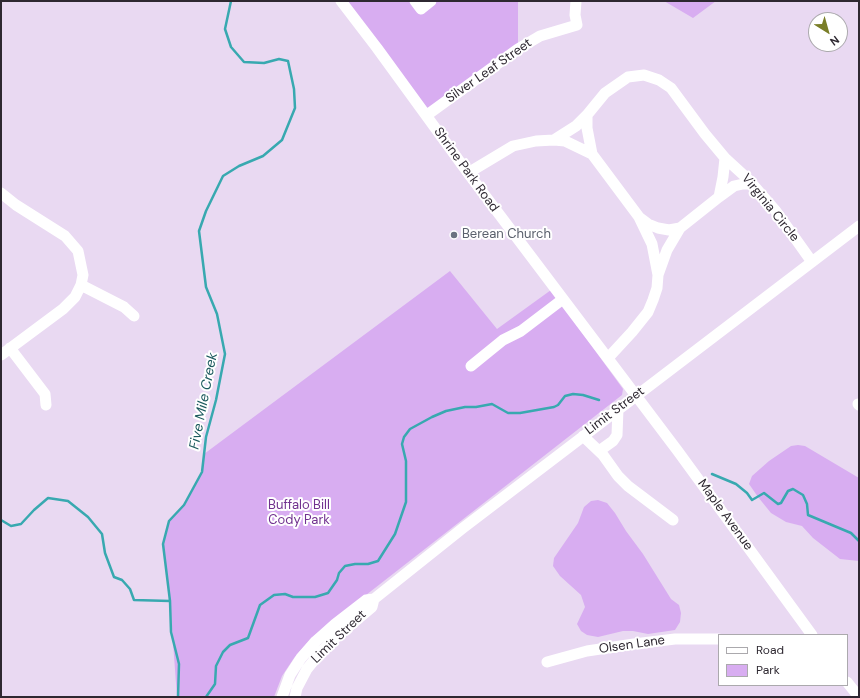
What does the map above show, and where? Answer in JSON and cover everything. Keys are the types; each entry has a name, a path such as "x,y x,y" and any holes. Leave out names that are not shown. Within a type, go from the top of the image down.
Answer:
{"street":[{"name":"Shrine Park Road","path":"341,1 468,173 637,395"},
{"path":"415,1 421,9 431,1"},
{"name":"Silver Leaf Street","path":"427,116 518,49 540,36 577,25 575,15 576,1"},
{"name":"Virginia Circle","path":"554,140 576,126 587,115 604,93 628,77 644,75 659,80 671,88 725,158 752,184 775,210 812,262"},
{"path":"587,115 586,128 592,154 639,217 652,244 658,275 657,288 648,312 608,358"},
{"path":"468,173 513,146 536,141 565,141 592,154"},
{"name":"Virginia Circle","path":"719,197 725,158"},
{"path":"658,275 667,250 680,228 734,186 752,184"},
{"path":"1,193 16,205 65,236 78,251 83,275 81,285 74,297 63,309 1,355"},
{"path":"639,217 648,224 658,228 669,230 680,228"},
{"name":"Limit Street","path":"282,697 290,675 301,658 316,641 335,624 366,600 374,599 463,528 859,226"},
{"path":"81,285 124,307 134,316"},
{"path":"471,366 503,340 521,331 563,299"},
{"path":"10,348 45,394 46,405"},
{"name":"Maple Avenue","path":"637,395 811,634"},
{"path":"599,451 614,441 617,435 619,425 618,409"},
{"path":"583,436 599,451 618,476 628,486 673,520"},
{"name":"Limit Street","path":"294,697 307,669 320,653 334,639 372,607 374,599"},
{"name":"Olsen Lane","path":"547,662 587,651 634,644 675,639 718,639"},
{"path":"848,683 859,697"}],"green space":[{"path":"340,1 518,1 518,49 427,115"},
{"path":"664,1 716,1 693,18"},
{"name":"Buffalo Bill Cody Park","path":"450,271 497,329 551,290 623,389 622,395 311,638 294,658 282,676 274,697 177,697 170,601 163,544 169,521 184,505 202,472 204,454"},
{"path":"791,446 805,446 859,478 859,561 840,559 813,538 802,526 786,522 771,513 749,484 752,476 769,461"},
{"path":"598,500 607,503 615,513 671,599 679,605 681,613 680,622 675,630 648,634 623,631 598,637 587,635 581,631 577,624 585,607 581,595 560,576 553,566 554,558 578,523 584,507 591,501"}],"waterway":[{"name":"Five Mile Creek","path":"178,697 179,664 171,632 170,601 163,544 169,521 184,505 202,472 206,437 216,400 225,354 217,314 206,287 199,231 206,211 223,176 239,166 263,156 282,140 295,108 294,89 288,61 279,59 264,63 244,62 231,47 225,29 231,1"},
{"path":"206,697 215,684 216,666 223,652 230,645 248,638 260,605 274,595 285,594 293,597 315,597 328,593 337,580 339,573 345,566 368,564 378,561 395,534 406,502 406,461 402,444 404,437 410,429 446,411 465,407 476,407 492,404 508,413 520,413 554,407 558,405 565,396 573,394 583,395 599,400"},
{"path":"712,474 736,484 747,493 752,500 764,493 778,504 781,503 788,491 793,489 803,495 807,504 808,515 851,533 859,541"},
{"path":"1,520 11,526 21,524 48,498 68,501 88,517 102,534 105,553 114,577 122,580 130,589 134,600 170,601"}],"place":[{"name":"Berean Church","path":"454,235"}]}
